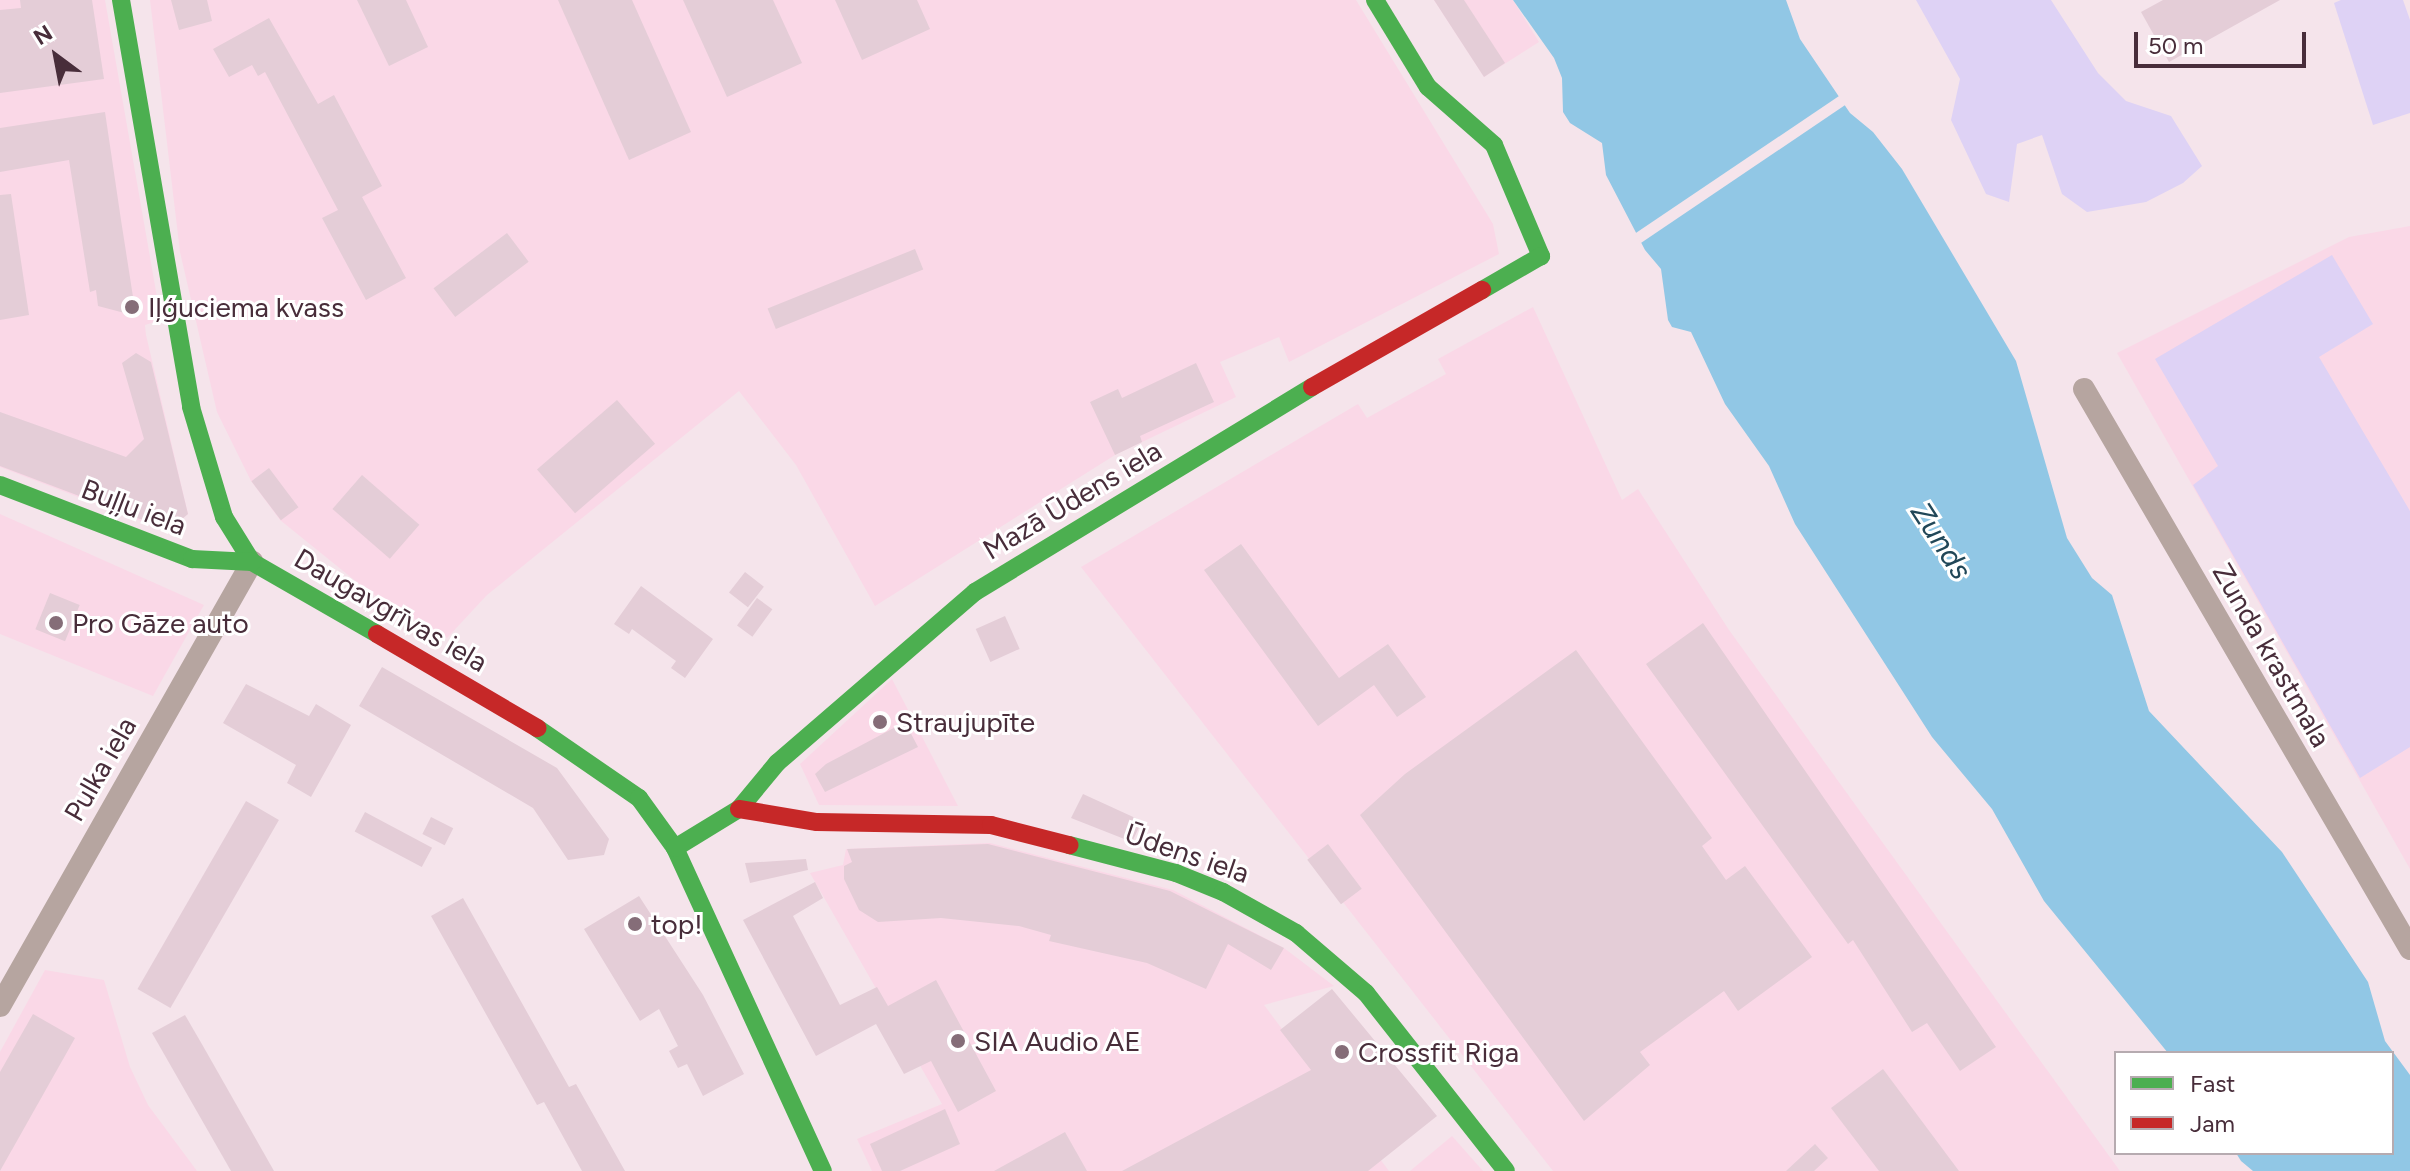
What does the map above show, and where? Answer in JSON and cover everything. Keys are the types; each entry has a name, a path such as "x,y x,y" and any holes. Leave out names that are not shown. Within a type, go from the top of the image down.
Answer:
{"street":[{"name":"Daugavgrīvas iela","path":"121,0 191,407 224,517 252,562 526,720 628,788 675,848 823,1171"},
{"name":"Mazā Ūdens iela","path":"675,848 739,809 777,763 975,592 1274,409 1541,256 1494,145 1428,87 1375,0"},
{"name":"Zunda krastmala","path":"2084,389 2410,949"},
{"name":"Buļļu iela","path":"0,485 192,559 252,562"},
{"name":"Pulka iela","path":"0,1006 252,562"},
{"name":"Ūdens iela","path":"739,809 770,818 817,822 991,825 1176,873 1223,892 1296,933 1366,993 1506,1171"}],"shaded area":[{"path":"0,0 105,0 161,320 145,325 146,335 188,514 167,531 0,467"},
{"path":"150,0 1356,0 1493,224 1499,254 1289,362 1279,337 1220,362 1236,397 1115,455 875,606 796,465 739,391 487,595 447,638 368,591 280,520 251,481 217,412 180,252"},
{"path":"1434,0 1513,0 1539,42 1484,77"},
{"path":"1916,0 2051,0 2098,73 2126,101 2171,116 2202,166 2183,183 2146,202 2087,212 2062,194 2042,135 2017,144 2009,202 1986,194 1951,120 1960,79"},
{"path":"2341,0 2403,0 2410,20 2410,113 2373,125 2334,3"},
{"path":"2410,226 2410,869 2117,353 2349,237"},
{"path":"2332,255 2373,324 2319,357 2410,511 2410,747 2360,778 2193,485 2218,466 2155,359"},
{"path":"1533,307 1622,500 1638,489 1729,630 2120,1171 1553,1171 1081,567 1358,404 1367,418 1446,374 1438,359"},
{"path":"0,514 204,605 153,696 0,634"},
{"name":"Straujupīte","path":"892,679 958,806 819,805 800,764"},
{"path":"990,843 1173,890 1284,948 1334,986 1264,1005 1389,1171 872,1171 857,1139 942,1104 810,873 843,865 846,849"},
{"path":"45,970 104,980 130,1067 148,1105 197,1171 0,1171 0,1052"},
{"path":"1452,1136 1483,1171 1410,1171"}],"water":[{"name":"Zunds","path":"1513,0 1786,0 1800,39 1850,113 1873,132 1902,169 2016,361 2067,538 2092,578 2112,595 2149,711 2282,852 2368,982 2385,1041 2392,1051 2166,1051 2044,901 1992,809 1932,737 1795,524 1769,466 1725,404 1691,332 1672,327 1668,320 1661,269 1645,250 1606,175 1602,143 1570,123 1563,112 1562,78 1554,58"},
{"path":"2394,1053 2410,1075 2410,1171 2253,1171 2237,1155 2394,1155"}],"pier":[{"path":"1842,94 1848,103 1641,243 1635,234"}],"building":[{"path":"20,0 92,0 104,79 0,93 0,10 21,8"},
{"path":"171,0 207,0 212,21 179,30"},
{"path":"357,0 406,0 428,47 389,66"},
{"path":"558,0 632,0 691,132 629,160"},
{"path":"683,0 773,0 802,63 727,97"},
{"path":"835,0 917,0 930,29 862,60"},
{"path":"1434,0 1464,0 1505,63 1484,77"},
{"path":"2163,0 2280,0 2169,62 2141,12"},
{"path":"269,18 318,104 334,95 382,186 362,197 406,278 366,300 322,218 338,210 265,72 258,76 252,65 229,77 213,49"},
{"path":"105,112 136,316 98,306 96,290 90,292 69,160 0,172 0,128"},
{"path":"11,194 29,315 0,320 0,195"},
{"path":"507,233 529,262 455,317 434,288"},
{"path":"915,249 923,269 776,329 768,309"},
{"path":"136,353 151,362 188,514 169,530 0,466 0,412 126,457 144,439 122,363"},
{"path":"1196,363 1214,402 1140,436 1142,442 1115,455 1090,402 1118,389 1122,398"},
{"path":"617,400 655,444 575,513 537,470"},
{"path":"269,468 298,507 281,520 251,481"},
{"path":"362,475 419,525 390,559 332,509"},
{"path":"1241,544 1339,678 1388,644 1426,697 1397,717 1374,685 1318,726 1204,570"},
{"path":"745,572 764,587 748,607 729,592"},
{"path":"641,586 713,639 685,678 671,668 676,661 632,629 629,634 614,624"},
{"name":"Pro Gāze auto","path":"50,593 80,605 65,641 35,629"},
{"path":"757,598 772,609 752,637 737,626"},
{"path":"1005,616 1020,649 990,662 976,629"},
{"path":"1703,623 1996,1047 1960,1071 1927,1023 1912,1032 1853,940 1848,944 1646,664"},
{"path":"1576,650 1712,838 1702,846 1726,880 1745,866 1812,957 1738,1011 1724,991 1640,1052 1650,1065 1584,1121 1360,815 1405,774"},
{"path":"382,667 557,768 609,839 604,855 568,860 533,808 359,706"},
{"path":"246,684 309,716 316,704 351,725 311,797 287,783 296,765 223,723"},
{"path":"905,722 918,747 825,792 815,774 826,764"},
{"path":"1083,794 1142,821 1132,842 1071,818"},
{"path":"246,801 279,820 170,1008 138,989"},
{"path":"365,812 432,848 422,867 355,831"},
{"path":"431,817 453,828 445,845 422,834"},
{"path":"988,844 1170,891 1284,948 1271,970 1228,944 1206,989 1147,963 1049,941 1051,935 1019,926 941,918 878,922 859,910 844,879 844,866 852,862 847,849"},
{"path":"1328,844 1362,889 1341,904 1307,860"},
{"path":"806,859 808,870 750,883 745,863"},
{"path":"815,882 823,898 793,916 840,1005 877,987 888,1006 936,980 996,1091 958,1112 931,1061 904,1074 876,1024 816,1056 743,920"},
{"path":"639,896 703,995 744,1074 703,1096 687,1064 678,1068 669,1051 678,1046 659,1009 640,1021 584,929"},
{"path":"463,898 569,1087 576,1084 625,1171 582,1171 544,1102 537,1105 431,916"},
{"path":"1332,989 1437,1116 1368,1171 1122,1171 1311,1070 1280,1030"},
{"path":"33,1014 75,1038 0,1171 0,1072"},
{"path":"185,1015 274,1171 231,1171 152,1033"},
{"path":"1883,1069 1959,1171 1879,1171 1831,1108"},
{"path":"945,1109 960,1144 900,1171 882,1171 870,1144"},
{"path":"1065,1132 1087,1171 994,1171"},
{"path":"1815,1144 1828,1158 1814,1171 1786,1171"}],"traffic: fast":[{"path":"121,0 191,407 224,517 252,562 377,634"},
{"path":"1375,0 1428,87 1494,145 1541,256 1482,290"},
{"path":"675,848 739,809 777,763 975,592 1312,387"},
{"path":"0,485 192,559 252,562"},
{"path":"537,728 639,798 675,848 823,1171"},
{"path":"1069,845 1176,873 1223,892 1296,933 1366,993 1506,1171"}],"traffic: jam":[{"path":"1312,387 1482,290"},
{"path":"377,634 537,728"},
{"path":"739,809 817,822 991,825 1069,845"}],"place":[{"name":"Iļģuciema kvass","path":"132,307"},
{"name":"Pro Gāze auto","path":"56,623"},
{"name":"Straujupīte","path":"880,722"},
{"name":"top!","path":"635,924"},
{"name":"SIA Audio AE","path":"958,1041"},
{"name":"Crossfit Riga","path":"1342,1052"}]}
